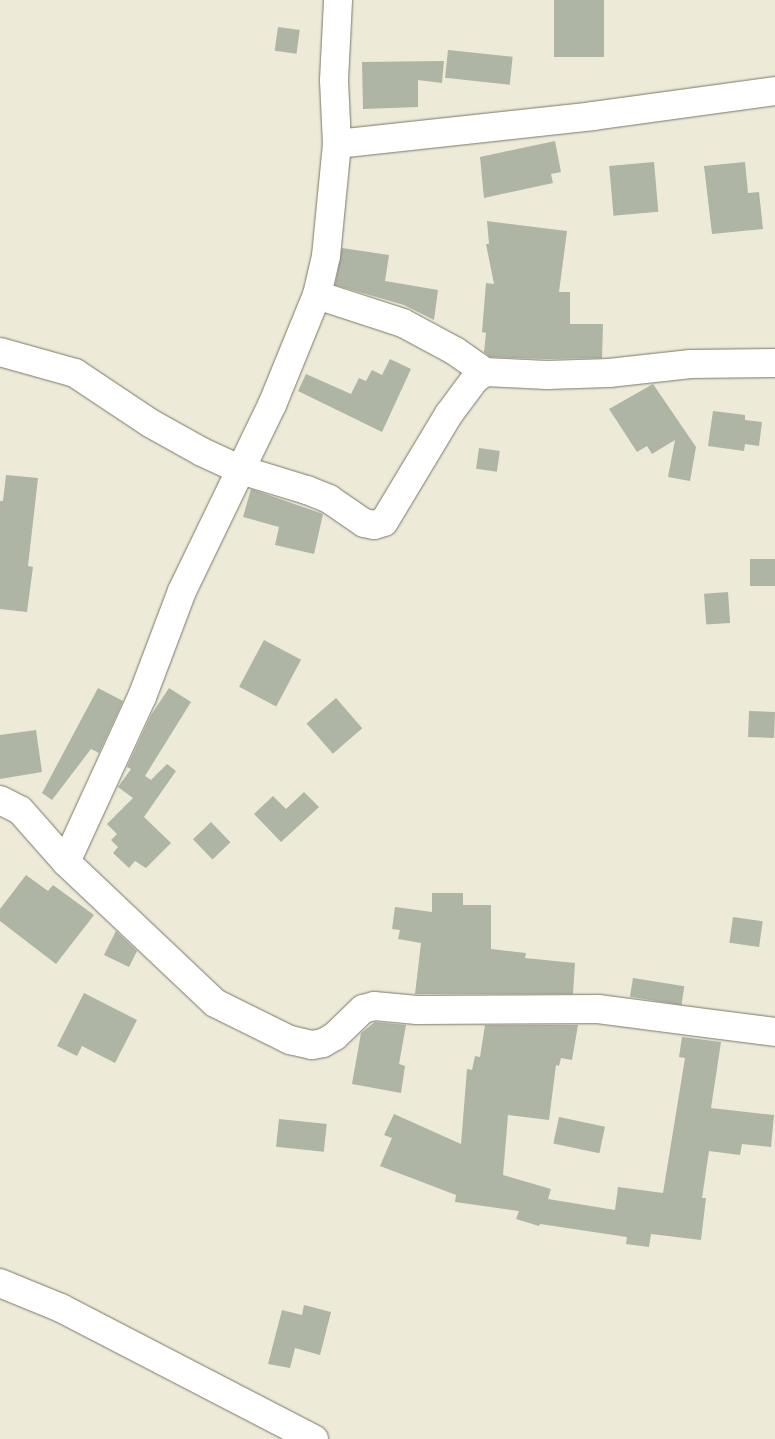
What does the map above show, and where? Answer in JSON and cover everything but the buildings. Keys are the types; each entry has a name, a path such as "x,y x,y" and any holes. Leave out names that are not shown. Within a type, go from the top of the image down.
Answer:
{"street":[{"path":"66,862 142,697 182,591 241,470 306,328 317,295 326,256 337,144 334,80 338,0"},
{"path":"337,144 593,116 775,91"},
{"path":"317,295 403,323 455,351 485,372 547,375 609,373 691,364 775,363"},
{"path":"0,352 75,373 175,438 241,470 314,493 364,523 384,522 449,414 475,379 485,372"},
{"path":"0,800 20,810 66,862 215,1003 290,1040 312,1045 323,1043 335,1036 363,1008 374,1006 417,1010 598,1010 775,1032"},
{"path":"0,1283 62,1308 314,1439"}]}
